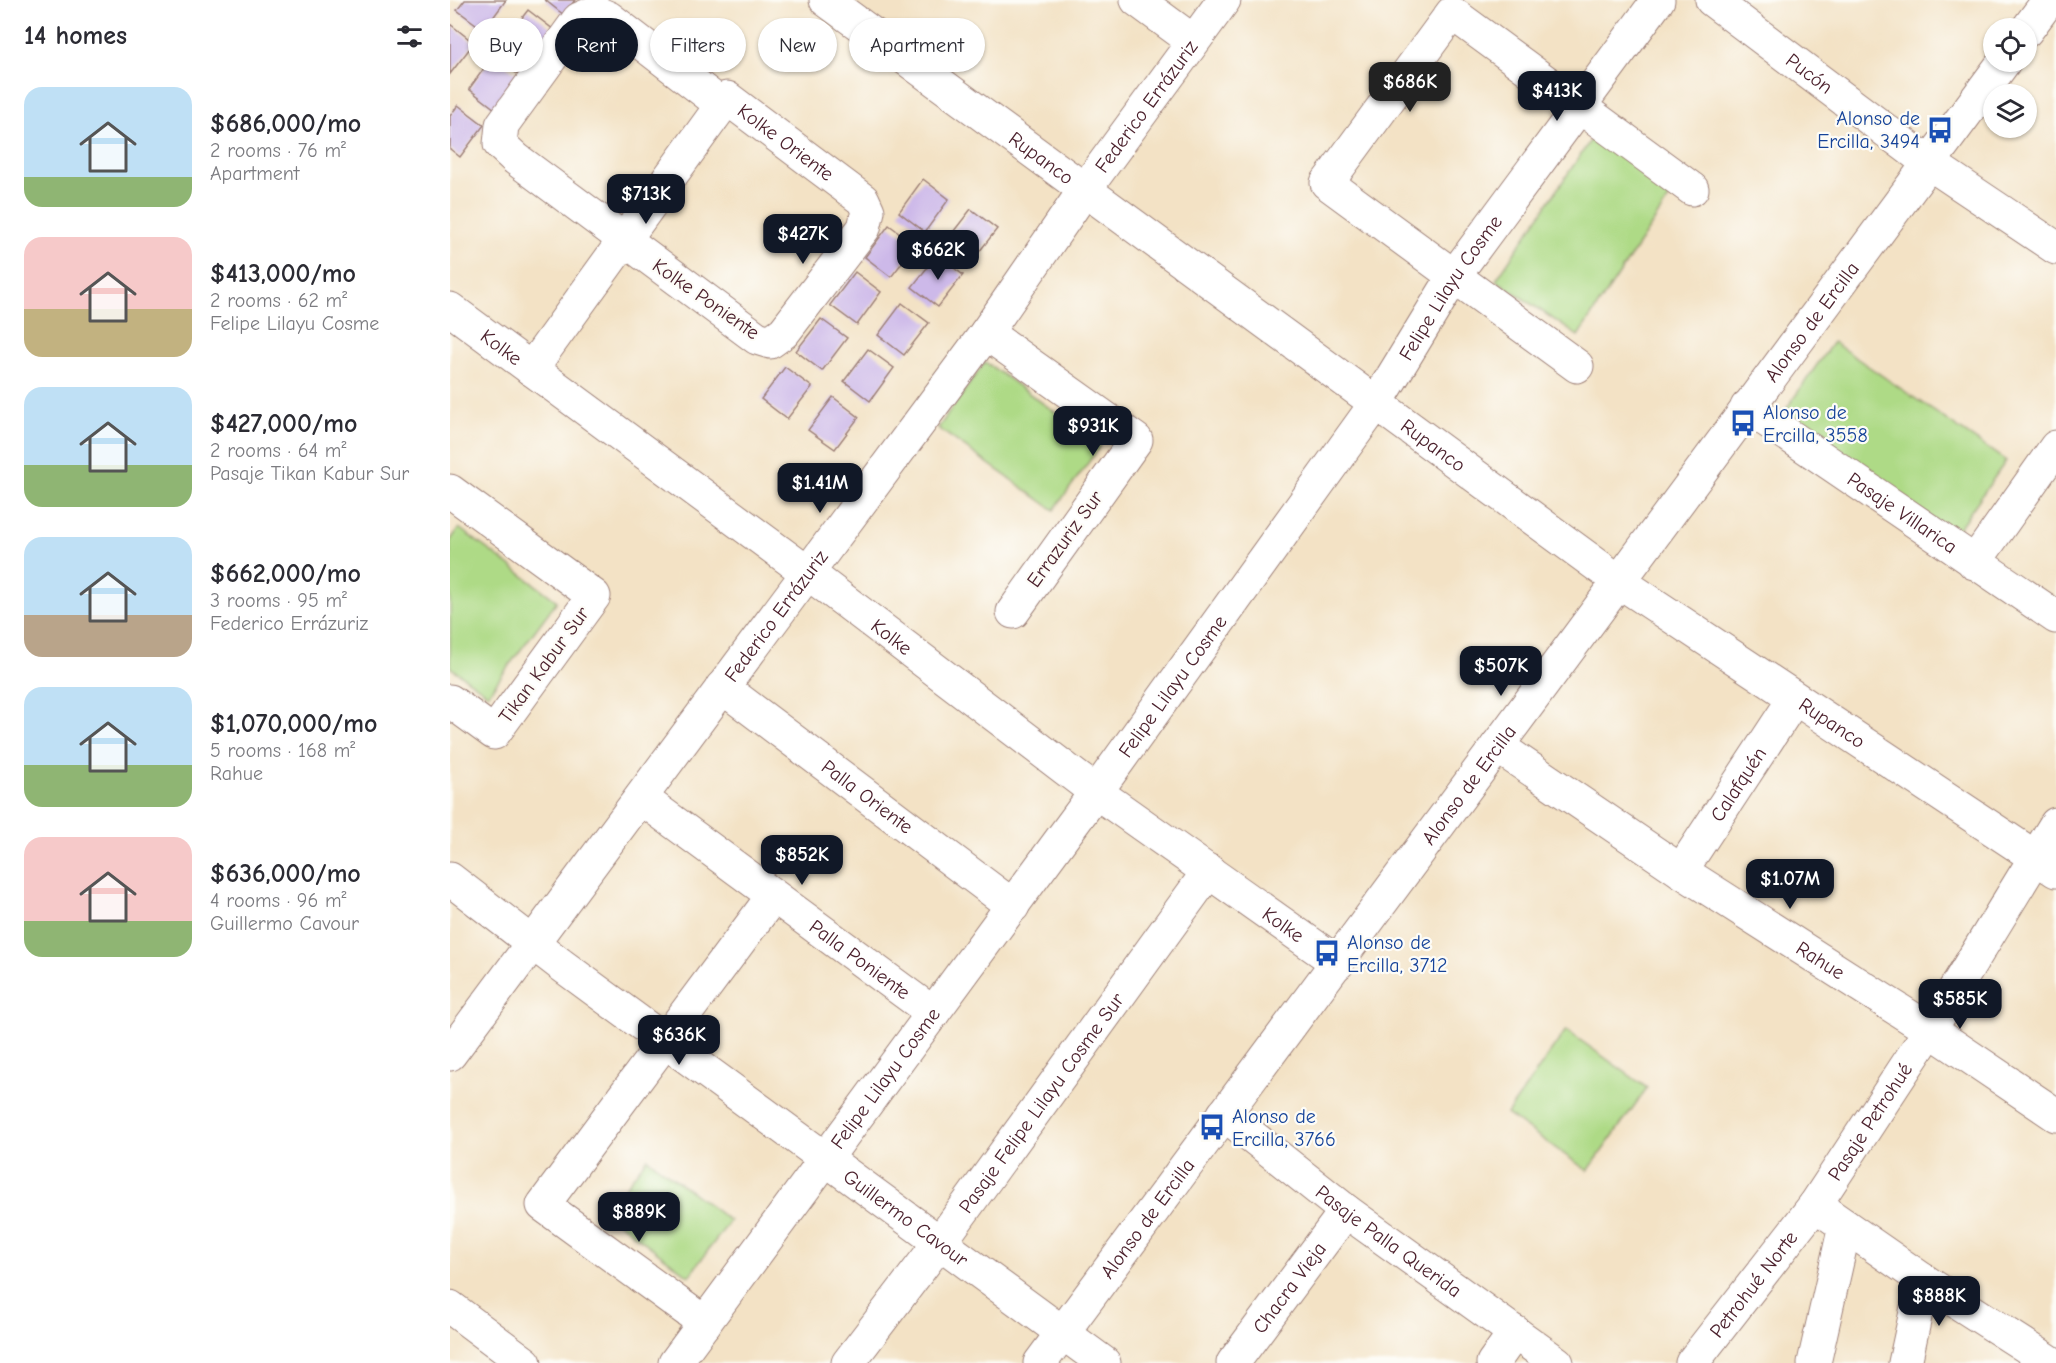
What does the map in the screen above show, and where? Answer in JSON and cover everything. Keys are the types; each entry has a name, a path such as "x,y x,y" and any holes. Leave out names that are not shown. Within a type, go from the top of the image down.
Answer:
{"street":[{"name":"Rupanco","path":"826,0 1086,188 1620,582 2046,864"},
{"path":"1137,0 1193,41"},
{"name":"Federico Errázuriz","path":"451,1051 534,943 986,333 1086,188 1224,0"},
{"name":"Felipe Lilayu Cosme","path":"675,1363 1096,792 1377,402 1454,276 1658,0"},
{"name":"Pucón","path":"1712,0 1929,163 2056,248"},
{"path":"2036,18 2049,0"},
{"name":"Kolke Oriente","path":"500,144 502,125 579,19 595,12 609,18 863,200 868,211 864,228 784,332 770,342"},
{"path":"1577,366 1327,183 1452,13 1692,189"},
{"name":"Alonso de Ercilla","path":"1040,1363 1997,72"},
{"path":"531,369 724,102"},
{"name":"Kolke Poniente","path":"500,144 516,159 623,240 757,338 770,342"},
{"name":"Kolke","path":"450,309 808,573 1096,792 1338,963"},
{"name":"Errazuriz Sur","path":"986,333 1136,440 1013,612"},
{"name":"Pasaje Villarica","path":"1747,407 2056,617"},
{"path":"1974,563 2056,447"},
{"name":"Tikan Kabur Sur","path":"450,491 594,596 494,733 450,701"},
{"name":"Palla Oriente","path":"722,687 1013,906"},
{"name":"Calafquén","path":"1681,871 1794,699"},
{"name":"Rahue","path":"1497,746 1681,871 1930,1030 2056,1115"},
{"name":"Palla Poniente","path":"641,798 933,1013"},
{"name":"Pasaje Petrohué","path":"1815,1205 1930,1030 2046,864 2056,824"},
{"name":"Pasaje Felipe Lilayu Cosme Sur","path":"848,1363 940,1241 1209,871"},
{"name":"Guillermo Cavour","path":"450,879 1104,1363"},
{"path":"705,1323 543,1205 773,896"},
{"name":"Pasaje Palla Querida","path":"1224,1114 1346,1210 1557,1363"},
{"path":"1815,1205 1923,1280 2052,1363"},
{"name":"Petrohué Norte","path":"1692,1363 1815,1205"},
{"name":"Chacra Vieja","path":"1233,1363 1346,1210"},
{"path":"1814,1363 1845,1226"},
{"path":"1905,1363 1923,1280"},
{"path":"450,1307 525,1363"},
{"path":"1493,1363 1515,1332"}],"green space":[{"path":"1596,132 1676,188 1578,336 1496,280"},
{"path":"1833,342 2006,461 1954,535 1781,416"},
{"path":"985,362 1101,445 1054,510 938,428"},
{"path":"459,528 557,601 488,694 450,667 450,541"},
{"path":"1566,1030 1647,1088 1588,1171 1507,1114"},
{"path":"647,1158 730,1221 689,1276 606,1213"}],"building":[{"path":"465,0 506,0 493,18 468,18 457,10"},
{"path":"545,0 575,0 564,15"},
{"path":"528,10 538,18 522,18"},
{"path":"543,22 554,30 543,45"},
{"path":"450,24 468,38 468,51 450,74"},
{"path":"481,72 515,72 520,76 495,109 469,89"},
{"path":"458,105 484,125 460,157 450,149 450,116"},
{"path":"923,179 949,199 925,232 899,212"},
{"path":"971,209 997,229 972,261 946,241"},
{"path":"889,225 916,245 891,277 865,257"},
{"path":"937,255 963,275 938,307 912,287"},
{"path":"855,272 881,292 857,325 830,305"},
{"path":"902,303 929,323 904,355 878,335"},
{"path":"821,319 847,338 822,371 796,351"},
{"path":"868,349 894,368 870,401 844,381"},
{"path":"785,367 812,387 787,419 761,399"},
{"path":"833,397 859,417 835,449 808,430"}],"place":[{"name":"Alonso de Ercilla, 3494","path":"1940,130"},
{"name":"Alonso de Ercilla, 3558","path":"1743,423"},
{"name":"Alonso de Ercilla, 3712","path":"1327,953"},
{"name":"Alonso de Ercilla, 3766","path":"1212,1127"}]}
